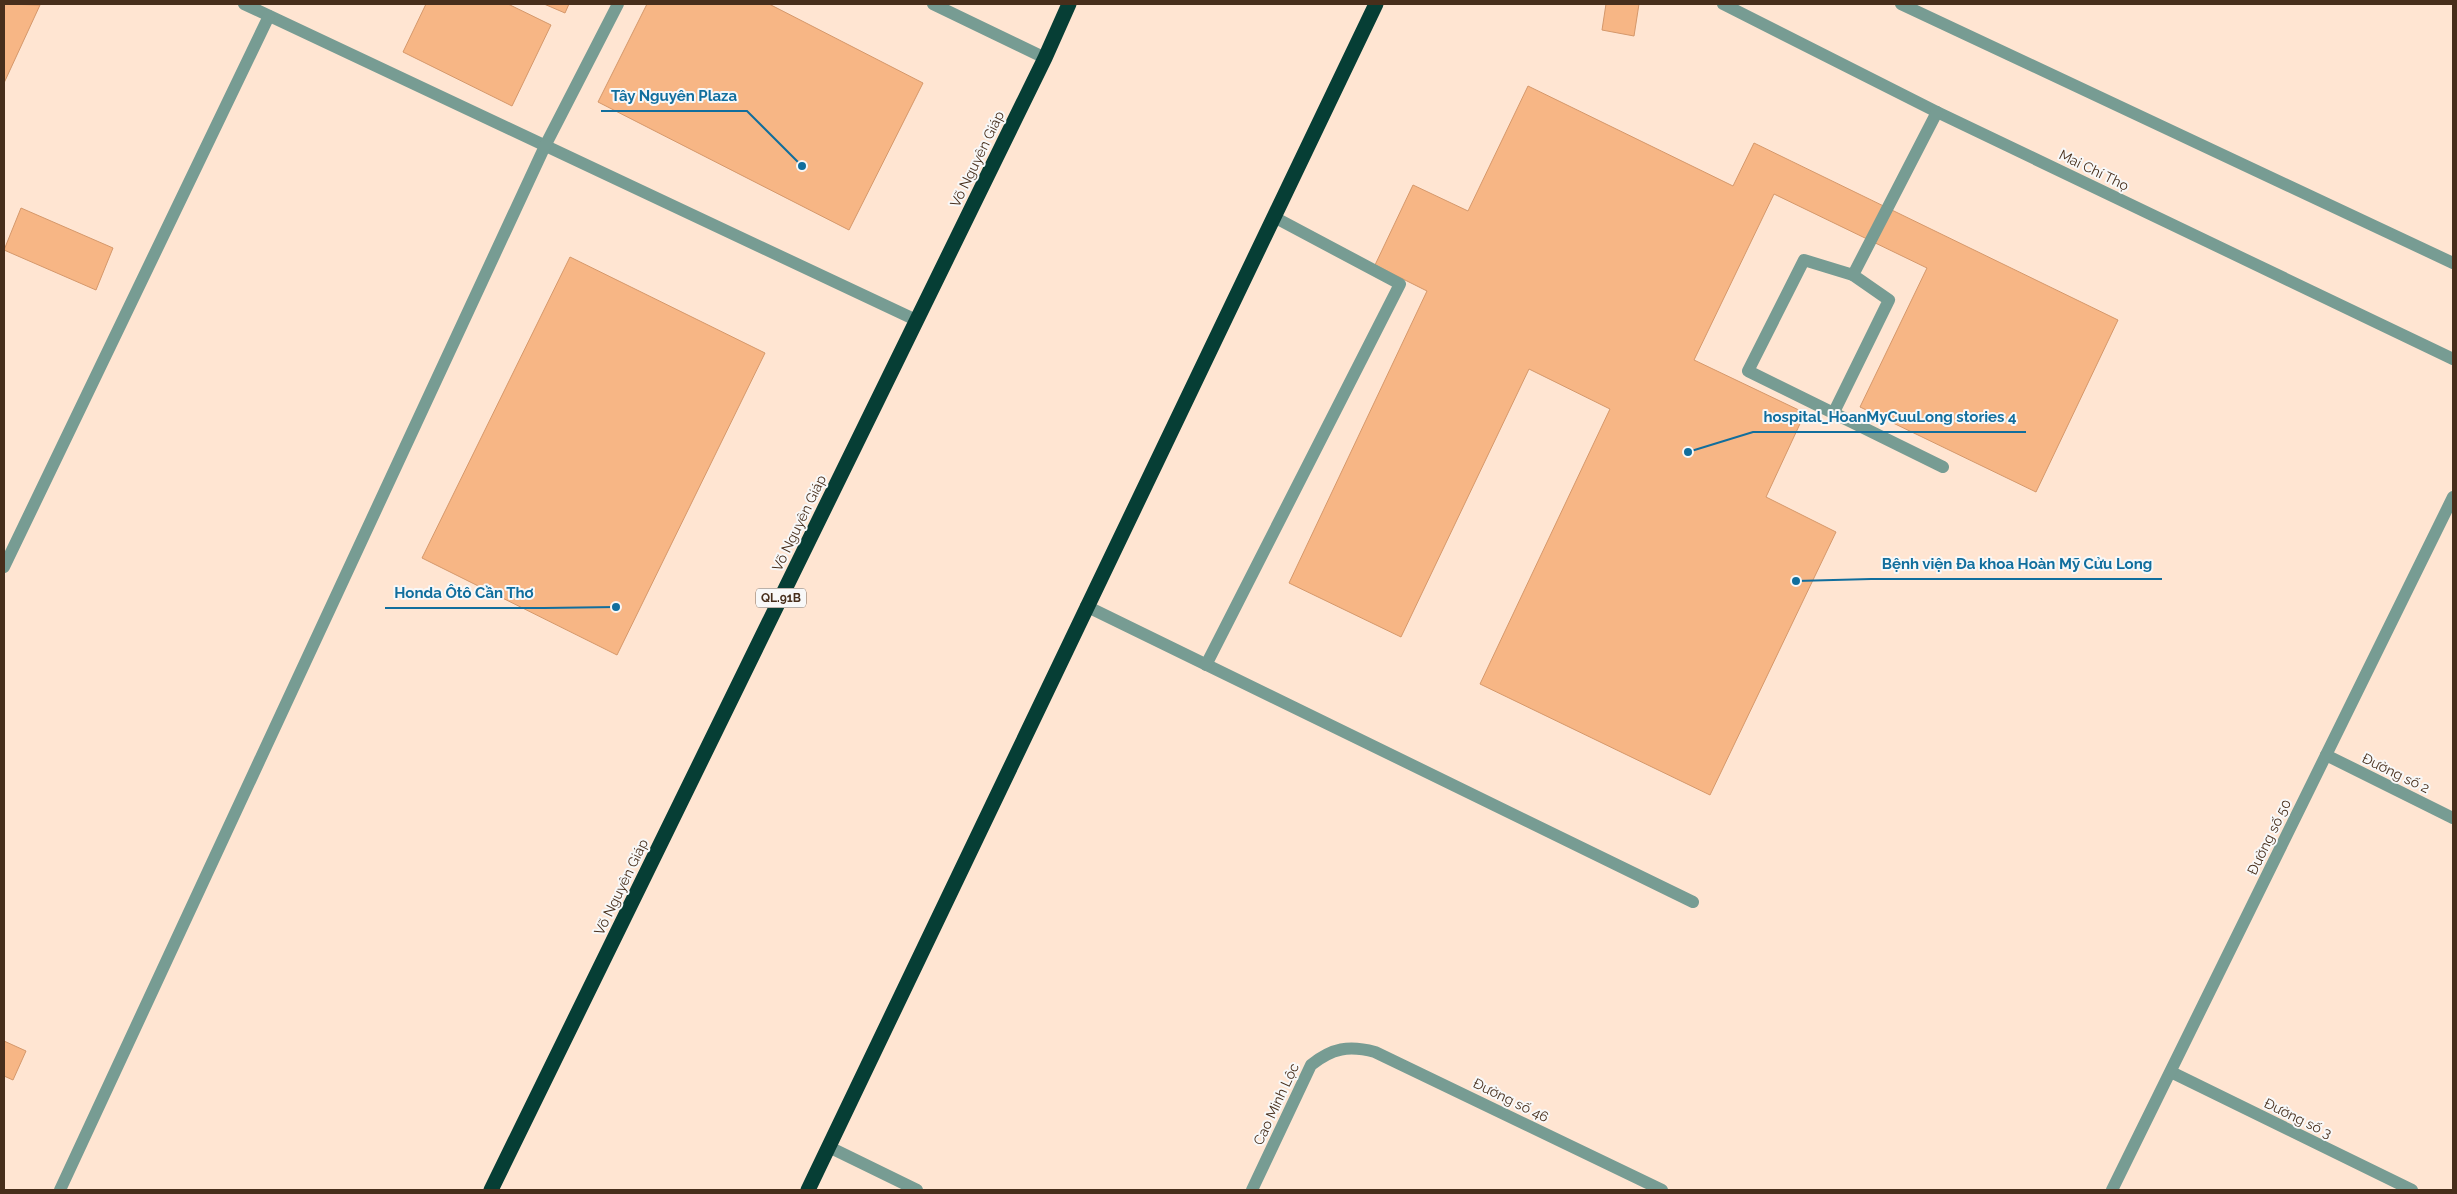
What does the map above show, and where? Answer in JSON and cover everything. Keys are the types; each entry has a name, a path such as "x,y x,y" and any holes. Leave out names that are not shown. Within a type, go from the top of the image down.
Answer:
{"highway":[{"name":"Võ Nguyên Giáp","path":"491,1190 1045,58 1068,4"},
{"path":"808,1190 1086,606 1376,4"}],"street":[{"path":"244,4 916,320"},
{"path":"60,1190 545,146 618,4"},
{"path":"933,4 1045,58"},
{"name":"Mai Chí Thọ","path":"1723,4 1937,112 2453,359"},
{"path":"1902,4 2453,263"},
{"path":"4,567 269,16"},
{"path":"1853,275 1937,112"},
{"path":"1206,665 1400,284 1274,217"},
{"path":"1833,414 1889,300 1853,275 1804,260 1748,371 1833,414 1943,466"},
{"name":"Đường số 50","path":"2112,1190 2453,498"},
{"path":"1086,606 1693,902"},
{"name":"Đường số 2","path":"2326,755 2453,818"},
{"name":"Cao Minh Lộc","path":"1252,1190 1311,1065 1324,1054 1344,1047"},
{"name":"Đường số 46","path":"1344,1047 1376,1052 1662,1190"},
{"name":"Đường số 3","path":"2170,1072 2412,1190"},
{"path":"829,1147 917,1190"}],"building":[{"path":"4,4 40,5 4,83"},
{"path":"426,4 508,4 551,25 512,106 403,52"},
{"path":"544,4 569,4 565,13"},
{"path":"647,4 769,4 923,83 849,230 598,102"},
{"path":"1606,4 1639,4 1634,36 1602,30"},
{"path":"1528,86 1733,186 1754,143 2118,320 2036,492 1860,407 1927,268 1774,194 1694,360 1805,413 1766,497 1836,532 1710,795 1480,684 1610,409 1529,369 1401,637 1289,583 1427,291 1375,265 1413,185 1468,211"},
{"path":"21,208 113,248 96,290 4,250"},
{"path":"570,257 765,353 617,655 422,558"},
{"path":"4,1041 26,1051 13,1080 4,1076"}],"place":[{"name":"Tây Nguyên Plaza","path":"802,166"},
{"name":"hospital_HoanMyCuuLong stories 4","path":"1688,452"},
{"name":"Bệnh viện Đa khoa Hoàn Mỹ Cửu Long","path":"1796,581"},
{"name":"Honda Ôtô Cần Thơ","path":"616,607"}]}
